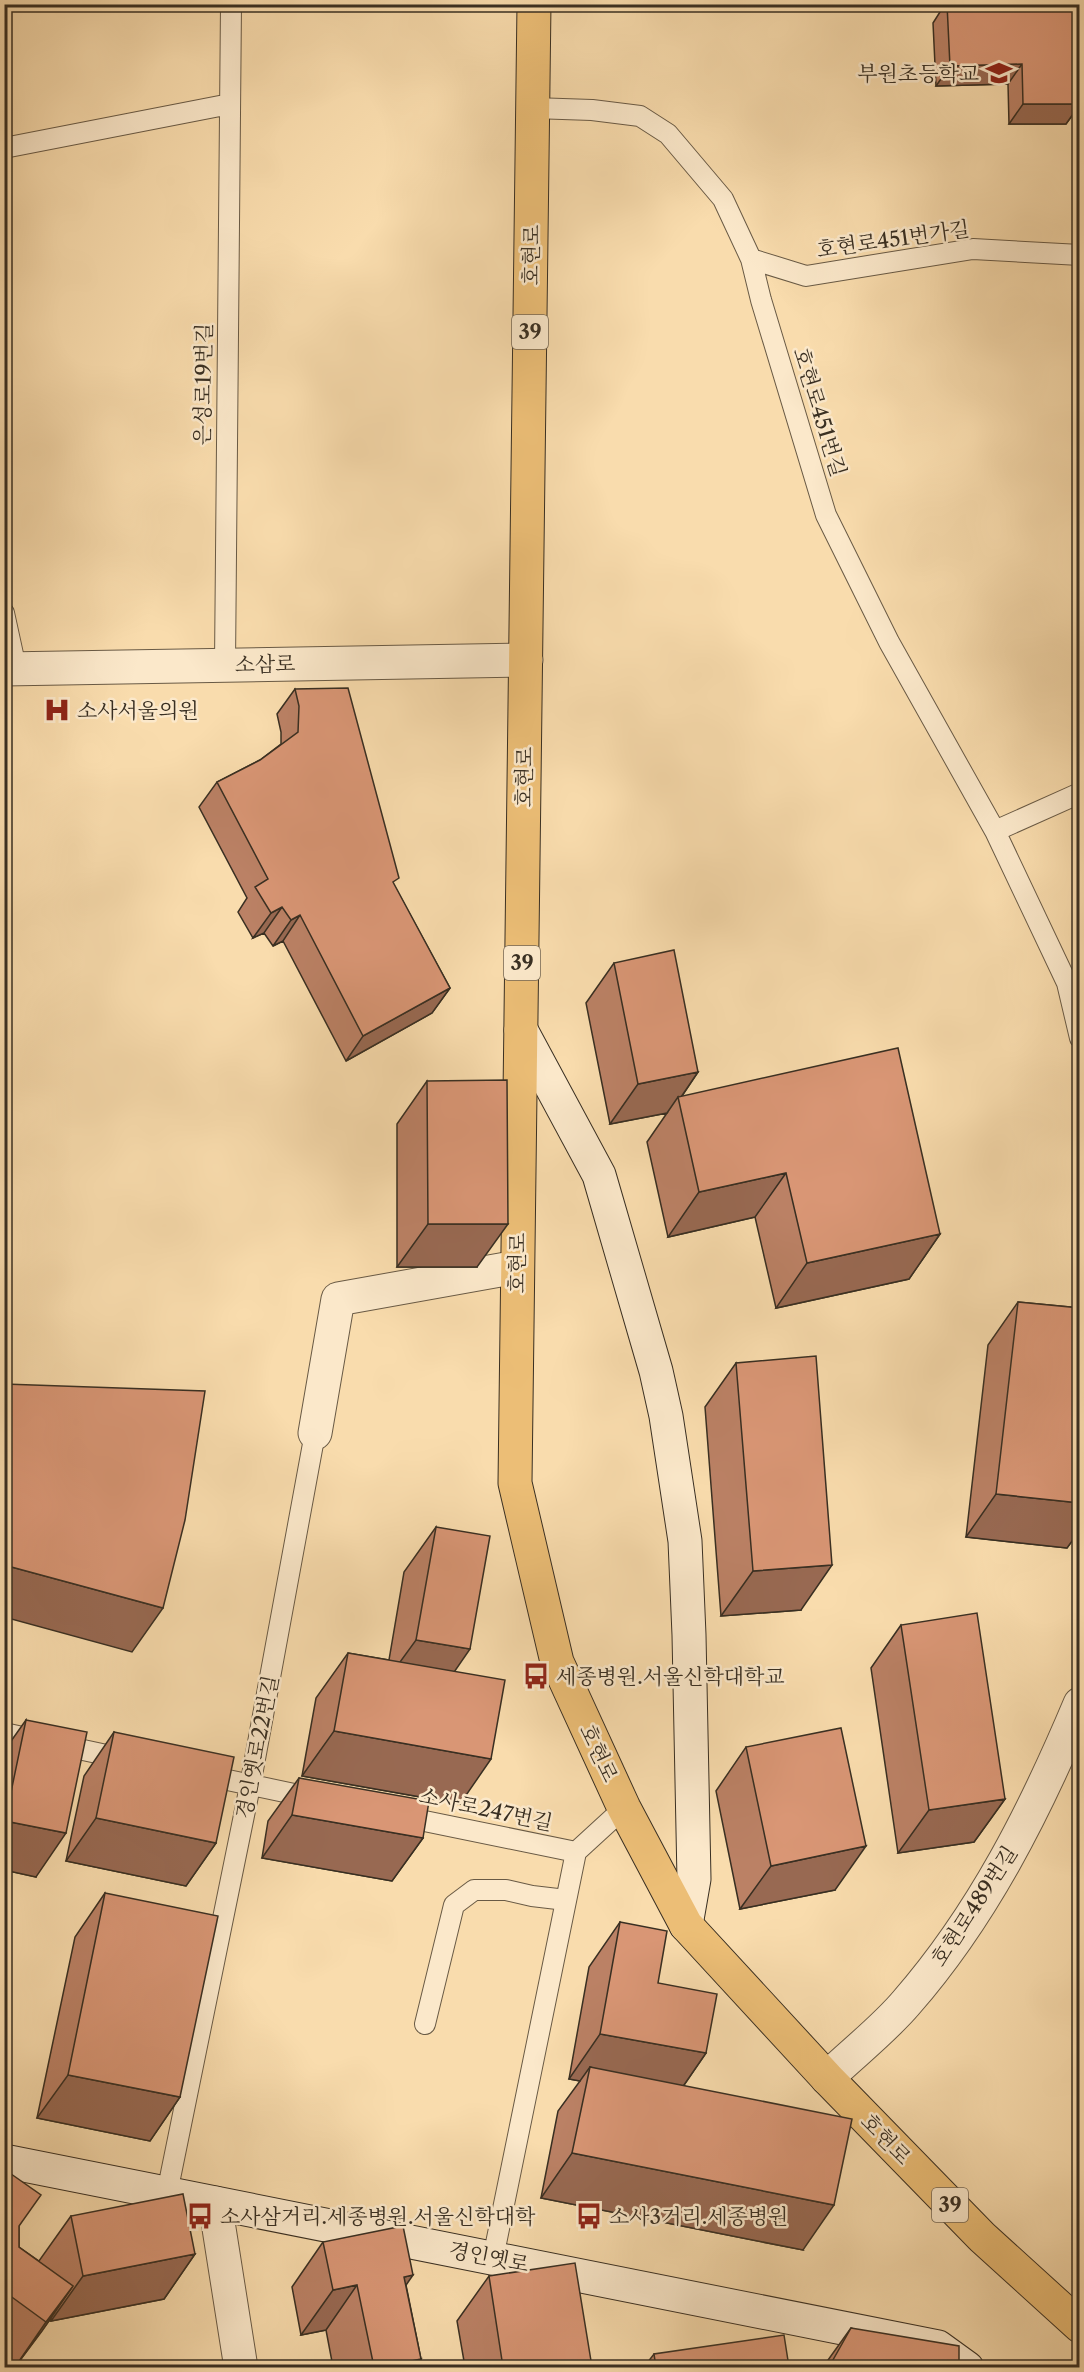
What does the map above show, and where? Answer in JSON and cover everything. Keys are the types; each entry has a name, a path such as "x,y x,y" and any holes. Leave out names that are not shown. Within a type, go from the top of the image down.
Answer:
{"main road":[{"name":"호현로","path":"534,4 514,1483 557,1662 624,1808 686,1925 827,2078 982,2237 1080,2326"}],"street":[{"name":"소삼로","path":"10,668 526,660"},
{"path":"521,1030 599,1175 656,1371 666,1416 685,1541 690,1646 694,1879 686,1925"},
{"name":"경인옛로22번길","path":"315,1433 338,1299 517,1267"},
{"name":"호현로489번길","path":"827,2078 905,2004 958,1938 1012,1851 1080,1704"},
{"name":"경인옛로","path":"4,2161 938,2347 967,2367"},
{"path":"215,2203 241,2367"}],"lane":[{"name":"은성로19번길","path":"225,664 231,4"},
{"path":"4,148 230,104"},
{"name":"호현로451번길","path":"533,108 592,110 640,116 668,134 723,199 751,259 761,300 826,515 889,642 995,831 1067,983 1080,1038"},
{"name":"호현로451번가길","path":"751,259 806,276 973,249 1080,255"},
{"path":"4,613 10,668"},
{"path":"995,831 1080,793"},
{"name":"경인옛로22번길","path":"167,2193 250,1786 315,1433"},
{"path":"4,1733 145,1763"},
{"path":"180,1770 332,1802"},
{"name":"소사로247번길","path":"378,1812 576,1852 624,1808"},
{"path":"493,2258 576,1852"},
{"path":"425,2024 454,1905 474,1890 506,1890 566,1900"}],"building":[{"path":"947,4 1080,4 1080,104 1023,104 1022,64 950,66"},
{"path":"348,688 399,878 393,882 450,988 363,1036 300,915 291,920 282,907 271,913 255,887 268,879 217,782 260,760 298,732 299,706 295,689"},
{"path":"674,950 698,1072 638,1084 614,963"},
{"path":"898,1048 940,1234 807,1263 786,1173 699,1192 678,1097"},
{"path":"507,1080 508,1224 428,1224 427,1081"},
{"path":"1018,1302 1080,1308 1080,1503 996,1494"},
{"path":"816,1356 832,1565 753,1571 736,1363"},
{"path":"4,1384 205,1391 185,1520 163,1608 4,1565"},
{"path":"436,1527 490,1536 470,1649 416,1640"},
{"path":"977,1613 1005,1799 929,1810 901,1625"},
{"path":"348,1653 505,1680 491,1759 334,1731"},
{"path":"26,1720 87,1732 66,1833 5,1821"},
{"path":"841,1728 866,1846 771,1866 746,1747"},
{"path":"114,1732 234,1757 216,1843 96,1818"},
{"path":"299,1778 429,1801 423,1838 292,1815"},
{"path":"105,1893 218,1916 180,2097 68,2075"},
{"path":"620,1922 667,1931 658,1983 717,1994 706,2053 600,2034"},
{"path":"590,2067 852,2119 834,2205 572,2153"},
{"path":"4,2169 41,2195 19,2226 19,2247 73,2286 46,2322 9,2295 4,2296"},
{"path":"183,2194 195,2254 83,2276 71,2216"},
{"path":"403,2226 413,2275 404,2277 421,2359 374,2367 357,2285 333,2290 323,2242"},
{"path":"575,2263 592,2367 547,2367 546,2363 503,2367 489,2276"},
{"path":"851,2328 959,2346 959,2367 829,2367"},
{"path":"784,2335 789,2367 656,2367 654,2354"}],"place":[{"name":"부원초등학교","path":"999,73"},
{"name":"소사서울의원","path":"57,710"},
{"name":"세종병원.서울신학대학교","path":"536,1676"},
{"name":"소사삼거리.세종병원.서울신학대학","path":"200,2216"},
{"name":"소사3거리.세종병원","path":"589,2216"}]}
